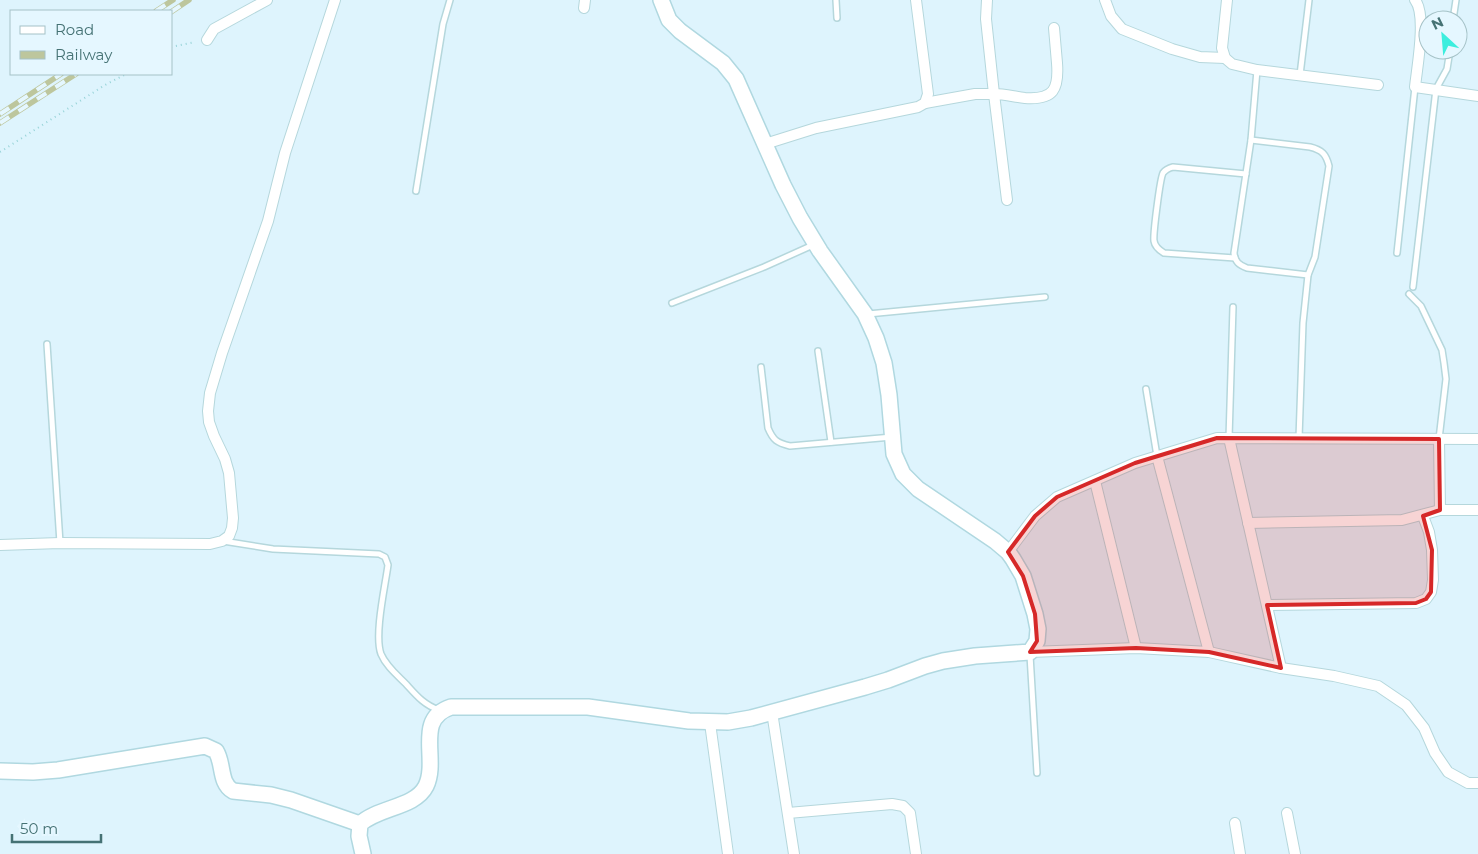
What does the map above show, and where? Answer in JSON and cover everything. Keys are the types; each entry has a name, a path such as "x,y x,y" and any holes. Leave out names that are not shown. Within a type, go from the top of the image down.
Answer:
{"street":[{"path":"207,40 214,29 267,0"},
{"path":"0,545 60,543 210,544 222,541 229,536 232,528 230,482 225,459 209,422 210,393 268,221 285,152 335,0"},
{"path":"661,0 669,20 722,63 736,79 800,218 865,314 876,338 884,363 894,454 903,474 918,490 995,541 1008,552 1022,576 1038,629 1037,640 1030,652"},
{"path":"916,0 928,94 925,103"},
{"path":"987,0 986,19 1007,200"},
{"path":"1105,0 1111,16 1122,28 1172,49 1200,57 1225,58"},
{"path":"1227,0 1222,48 1225,58 1232,64 1258,70 1378,85"},
{"path":"1415,0 1419,5 1422,18 1415,87 1478,96"},
{"path":"765,144 816,128 918,107 925,103 975,94 1026,98 1050,95 1055,90 1058,80 1054,28"},
{"path":"1008,552 1035,516 1057,497 1135,463 1217,438 1478,439"},
{"path":"1229,438 1281,668"},
{"path":"1439,440 1440,510"},
{"path":"1157,456 1209,652"},
{"path":"1095,481 1136,648"},
{"path":"1248,523 1402,520 1440,510 1478,510"},
{"path":"1267,605 1416,603 1426,599 1431,592 1432,550 1429,532 1423,516"},
{"path":"363,854 359,836 360,824 366,818 412,799 421,794 425,788 431,769 431,727 434,718 442,710 451,707 588,708 710,723 728,722 865,687 943,661 975,656 1030,652 1136,648 1209,652 1378,686 1406,704 1424,728 1435,753 1448,772 1468,783 1478,783"},
{"path":"772,712 794,854"},
{"path":"710,723 728,854"},
{"path":"0,771 33,772 58,770 205,746 216,751 222,764 224,779 229,789 233,792 271,795 292,800 360,824"},
{"path":"788,813 892,804 903,806 910,814 916,854"},
{"path":"1287,813 1295,854"},
{"path":"1235,824 1240,854"}],"lane":[{"path":"416,191 443,24 450,0"},
{"path":"836,0 837,18"},
{"path":"1300,75 1309,0"},
{"path":"1414,287 1436,89 1447,70 1448,60"},
{"path":"1258,70 1251,140 1234,258 1239,265 1247,268 1308,275"},
{"path":"1397,253 1415,87"},
{"path":"1251,140 1320,149 1326,156 1329,166 1315,257 1308,275 1303,323 1299,438"},
{"path":"1234,258 1164,253 1157,248 1154,241 1154,230 1162,177 1167,169 1173,167 1246,174"},
{"path":"672,303 764,267 816,244"},
{"path":"1409,294 1421,306 1442,350 1446,379 1439,440"},
{"path":"865,314 1045,297"},
{"path":"1229,438 1233,307"},
{"path":"47,344 60,543"},
{"path":"818,351 831,442"},
{"path":"761,367 768,428 772,438 778,444 790,446 892,437"},
{"path":"1146,389 1157,456"},
{"path":"222,541 273,549 379,554 384,557 388,565 378,644 382,656 388,666 418,698 429,707 442,710"},
{"path":"1030,652 1037,773"}],"path":[{"path":"172,47 207,40"},
{"path":"0,152 105,85 124,75"}],"highlighted area":[{"path":"1217,438 1439,439 1440,510 1423,516 1432,550 1431,592 1426,599 1416,603 1267,605 1281,668 1209,652 1136,648 1030,652 1037,641 1035,614 1023,576 1008,552 1035,516 1057,497 1135,463"}],"railway":[{"path":"158,10 173,0"},
{"path":"172,11 189,0"},
{"path":"0,114 59,75"},
{"path":"0,123 74,75"}]}
